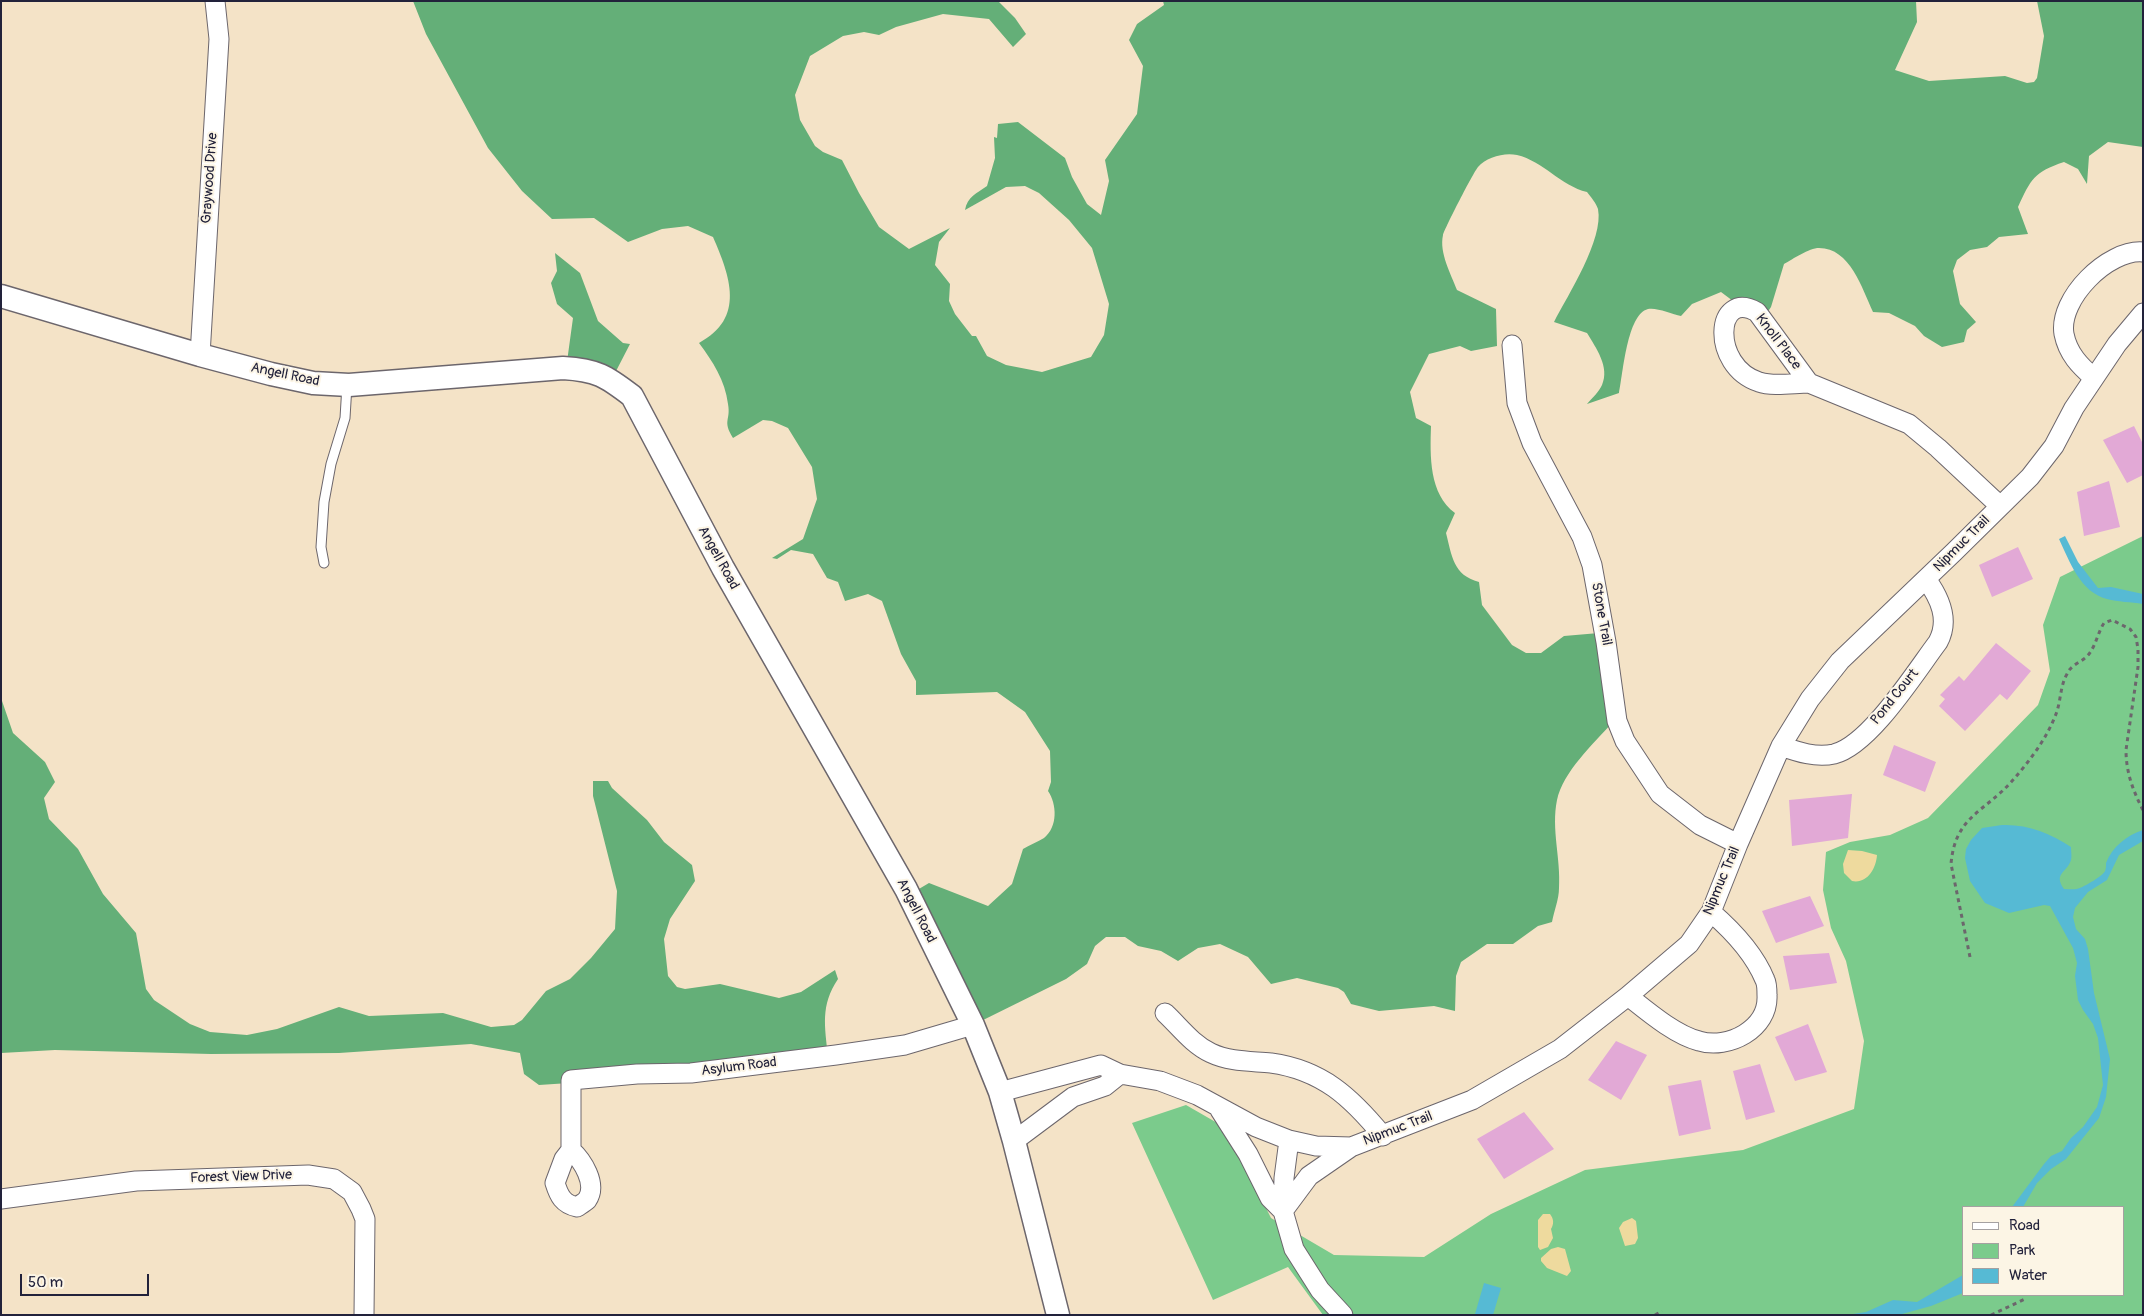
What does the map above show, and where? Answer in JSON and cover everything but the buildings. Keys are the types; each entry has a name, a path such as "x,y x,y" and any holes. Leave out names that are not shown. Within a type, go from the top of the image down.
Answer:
{"street":[{"name":"Graywood Drive","path":"200,355 218,39 215,1"},
{"path":"2094,378 2077,364 2067,346 2064,332 2065,315 2083,284 2104,265 2125,254 2143,252"},
{"name":"Angell Road","path":"1,296 200,355 313,383 347,385 563,368 587,369 610,380 632,396 723,568 906,889 973,1025 1000,1092 1058,1315"},
{"name":"Knoll Place","path":"1809,383 1757,312 1750,308 1738,309 1728,314 1723,327 1725,344 1732,361 1742,375 1761,383 1809,383 1909,424 1938,448 2000,506"},
{"name":"Nipmuc Trail","path":"1000,1092 1102,1065 1120,1074 1160,1081 1197,1095 1219,1109 1289,1140 1316,1146 1351,1147 1472,1100 1560,1049 1628,996 1689,944 1711,912 1738,844 1781,746 1810,699 1840,661 2030,477 2054,446 2074,408 2117,344 2143,313"},
{"name":"Stone Trail","path":"1512,345 1517,403 1532,443 1582,537 1592,565 1606,642 1617,721 1625,741 1660,794 1700,825 1738,844"},
{"name":"Pond Court","path":"1781,746 1801,753 1835,754 1860,739 1874,725 1938,642 1943,632 1944,622 1941,605 1926,579"},
{"path":"1628,996 1670,1026 1697,1041 1712,1044 1728,1042 1746,1035 1758,1022 1767,1004 1766,982 1739,938 1711,912"},
{"path":"1166,1013 1194,1043 1224,1059 1290,1067 1338,1088 1361,1109 1383,1136"},
{"name":"Asylum Road","path":"571,1150 571,1080 637,1074 699,1072 905,1046 973,1025"},
{"path":"1014,1141 1074,1098 1105,1086 1120,1074"},
{"path":"1219,1109 1248,1154 1270,1198 1283,1211"},
{"path":"1289,1140 1284,1178 1283,1211 1294,1249 1320,1290 1342,1315"},
{"path":"1283,1211 1309,1176 1351,1147"},
{"name":"Forest View Drive","path":"1,1199 136,1181 308,1175 334,1179 352,1192 365,1219 364,1315"}],"lane":[{"path":"324,563 322,548 324,502 331,464 345,418 347,385"}],"path":[{"path":"1970,957 1952,864 1953,849 1957,836 1974,814 2011,782 2033,754 2052,724 2060,702 2063,682 2070,667 2089,654 2104,623 2112,620 2130,629 2136,637 2138,649 2138,667 2126,750 2126,762 2132,786 2143,810"},
{"path":"1991,1315 2025,1299"},
{"path":"1656,1315 1662,1311"}],"green space":[{"path":"413,1 998,1 1015,18 1026,34 1013,47 989,19 943,14 896,27 879,35 864,32 843,36 810,56 795,95 800,120 815,146 823,152 842,160 879,227 909,249 950,228 939,242 935,265 950,284 949,301 955,314 972,336 976,336 987,356 1006,365 1042,372 1091,357 1104,335 1109,304 1092,248 1069,220 1039,193 1025,186 1006,187 965,210 966,206 973,196 987,186 995,158 994,137 997,138 998,124 1018,122 1065,158 1072,177 1087,204 1101,215 1109,181 1105,160 1137,114 1143,66 1129,40 1137,24 1164,5 1163,1 1916,1 1917,22 1895,70 1929,81 2005,76 2027,83 2034,82 2037,78 2044,36 2037,1 2143,1 2143,147 2108,142 2089,156 2087,184 2078,169 2064,162 2046,169 2030,183 2018,207 2028,234 1999,237 1987,247 1970,250 1957,260 1953,271 1960,304 1976,322 1967,330 1964,342 1942,347 1924,336 1915,326 1889,313 1873,312 1854,271 1847,262 1830,250 1815,248 1784,264 1771,307 1761,322 1721,292 1692,304 1681,316 1651,309 1641,313 1635,322 1627,346 1619,393 1587,404 1602,385 1604,371 1601,358 1587,333 1554,322 1584,267 1596,236 1598,209 1587,192 1569,185 1526,158 1512,154 1501,155 1481,163 1445,230 1442,242 1446,263 1457,290 1496,309 1497,346 1471,351 1460,346 1429,354 1410,392 1416,418 1431,426 1431,462 1440,496 1455,513 1446,533 1452,557 1464,575 1479,582 1482,605 1512,645 1526,653 1541,653 1564,636 1599,633 1612,723 1572,769 1560,790 1555,811 1559,888 1552,922 1538,926 1513,944 1487,944 1461,962 1456,976 1455,1011 1434,1006 1379,1011 1351,1004 1344,992 1338,988 1297,978 1271,984 1248,957 1220,944 1198,948 1178,961 1161,951 1138,946 1125,937 1106,937 1095,946 1087,964 1066,979 967,1028 902,899 929,883 988,906 1012,884 1023,849 1044,838 1049,833 1054,822 1053,802 1048,791 1051,782 1050,751 1025,712 997,692 916,695 916,681 901,654 882,601 868,594 845,601 838,582 827,578 813,554 791,550 777,559 772,558 803,539 817,499 812,467 788,428 772,421 763,420 733,438 730,432 727,424 728,404 724,387 714,364 699,343 714,333 729,309 730,295 725,266 713,237 688,226 662,229 628,242 594,218 552,219 522,191 488,148 426,34"},
{"path":"555,253 580,273 598,321 623,343 630,344 614,375 566,369 573,318 557,304 551,283 557,271"},
{"path":"2143,536 2143,1315 1323,1315 1288,1267 1213,1300 1132,1123 1186,1105 1226,1128 1271,1218 1334,1255 1424,1257 1491,1214 1585,1170 1743,1150 1854,1109 1864,1041 1846,961 1831,928 1823,890 1826,852 1850,842 1890,835 1928,818 2038,705 2050,671 2043,625 2060,577"},
{"path":"1,698 13,733 45,762 55,782 44,798 49,819 78,849 103,894 136,933 146,989 154,1000 190,1024 210,1032 247,1035 277,1029 339,1007 369,1016 443,1013 491,1027 514,1025 522,1020 546,991 570,979 591,958 615,929 617,891 593,796 593,781 608,781 612,788 647,820 664,842 692,865 695,881 670,919 664,939 668,976 677,987 685,989 720,984 779,998 801,992 835,970 838,979 828,998 825,1016 828,1057 705,1074 539,1085 524,1074 520,1053 471,1044 339,1053 211,1054 55,1050 1,1053"}],"sand":[{"path":"1848,850 1877,855 1873,870 1866,878 1852,881 1844,873 1843,864"},
{"path":"1543,1214 1550,1214 1552,1218 1551,1229 1553,1238 1548,1247 1540,1250 1538,1247 1538,1220"},
{"path":"1632,1218 1636,1221 1638,1238 1635,1244 1625,1246 1619,1228 1623,1222"},
{"path":"1558,1247 1565,1249 1571,1271 1567,1276 1547,1268 1541,1261 1541,1258 1551,1249"}],"water":[{"path":"2065,536 2078,562 2098,588 2111,587 2143,594 2143,604 2107,599 2090,590 2077,575 2059,539"},
{"path":"2002,825 2020,826 2038,830 2071,847 2071,860 2060,876 2064,889 2078,889 2098,878 2104,873 2106,863 2116,847 2126,838 2143,830 2143,841 2119,855 2107,880 2088,892 2075,908 2073,917 2076,929 2085,939 2088,949 2094,993 2110,1059 2106,1097 2099,1118 2066,1159 2051,1169 2037,1183 2024,1206 2013,1206 2044,1164 2051,1156 2062,1151 2097,1107 2103,1085 2098,1038 2093,1024 2078,1000 2075,976 2077,963 2073,948 2050,906 2044,905 2009,913 1985,903 1970,881 1965,858 1966,849 1982,828"},
{"path":"1962,1276 1962,1293 1931,1306 1902,1314 1847,1315 1866,1312 1893,1300 1917,1302"},
{"path":"1484,1283 1501,1288 1493,1315 1475,1314"}]}
